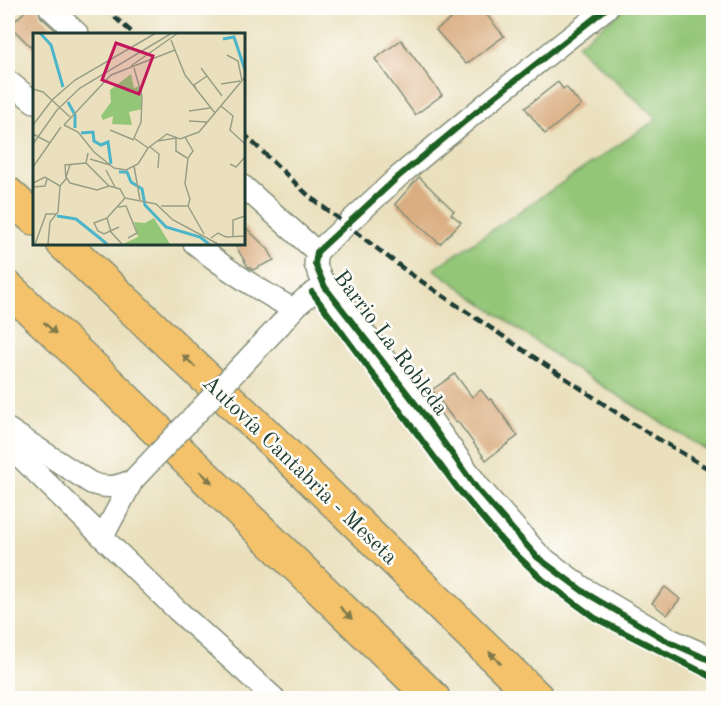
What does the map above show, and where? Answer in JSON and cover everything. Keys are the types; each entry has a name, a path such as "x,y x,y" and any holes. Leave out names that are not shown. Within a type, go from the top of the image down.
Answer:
{"highway":[{"path":"8,194 33,217"},
{"name":"Autovía Cantabria - Meseta","path":"64,244 258,427 537,699"},
{"path":"8,288 101,375 433,699"}],"street":[{"path":"50,8 77,33"},
{"name":"Barrio La Robleda","path":"607,8 407,170 317,252 315,264 325,287 422,412 477,489 537,557 584,592 669,642 714,662"},
{"path":"8,81 33,101"},
{"name":"Barrio La Robleda","path":"244,187 317,252"},
{"path":"195,244 221,266 251,286 287,317"},
{"name":"Barrio La Robleda","path":"103,536 133,480 287,317 312,292 325,287"},
{"path":"8,429 91,483 116,488 133,480"},
{"path":"8,445 177,610 274,699"}],"green space":[{"path":"626,8 713,8 713,454 570,366 434,269 657,119 577,45"}],"building":[{"path":"28,8 38,8 41,17 59,33 33,33 33,49 10,26"},
{"path":"465,8 481,8 504,36 466,64 436,30"},
{"path":"401,40 442,95 415,115 375,59"},
{"path":"558,82 563,89 566,87 581,105 545,134 525,108"},
{"path":"419,177 454,211 451,214 461,222 440,244 395,204"},
{"path":"244,226 268,249 274,260 253,270 248,267 235,244 244,244"},
{"path":"455,374 472,397 481,390 489,400 491,399 518,436 486,460 432,390"},
{"path":"665,587 680,599 667,615 652,603"}],"railway":[{"path":"104,8 133,33"},
{"path":"244,134 310,197 409,273 635,425 714,472"}],"cycle path":[{"path":"607,8 398,177 317,252 315,264 325,287 422,412 477,489 537,557 584,592 669,642 714,662"},
{"path":"312,292 458,489 503,542 543,580 595,618 714,678"}]}
